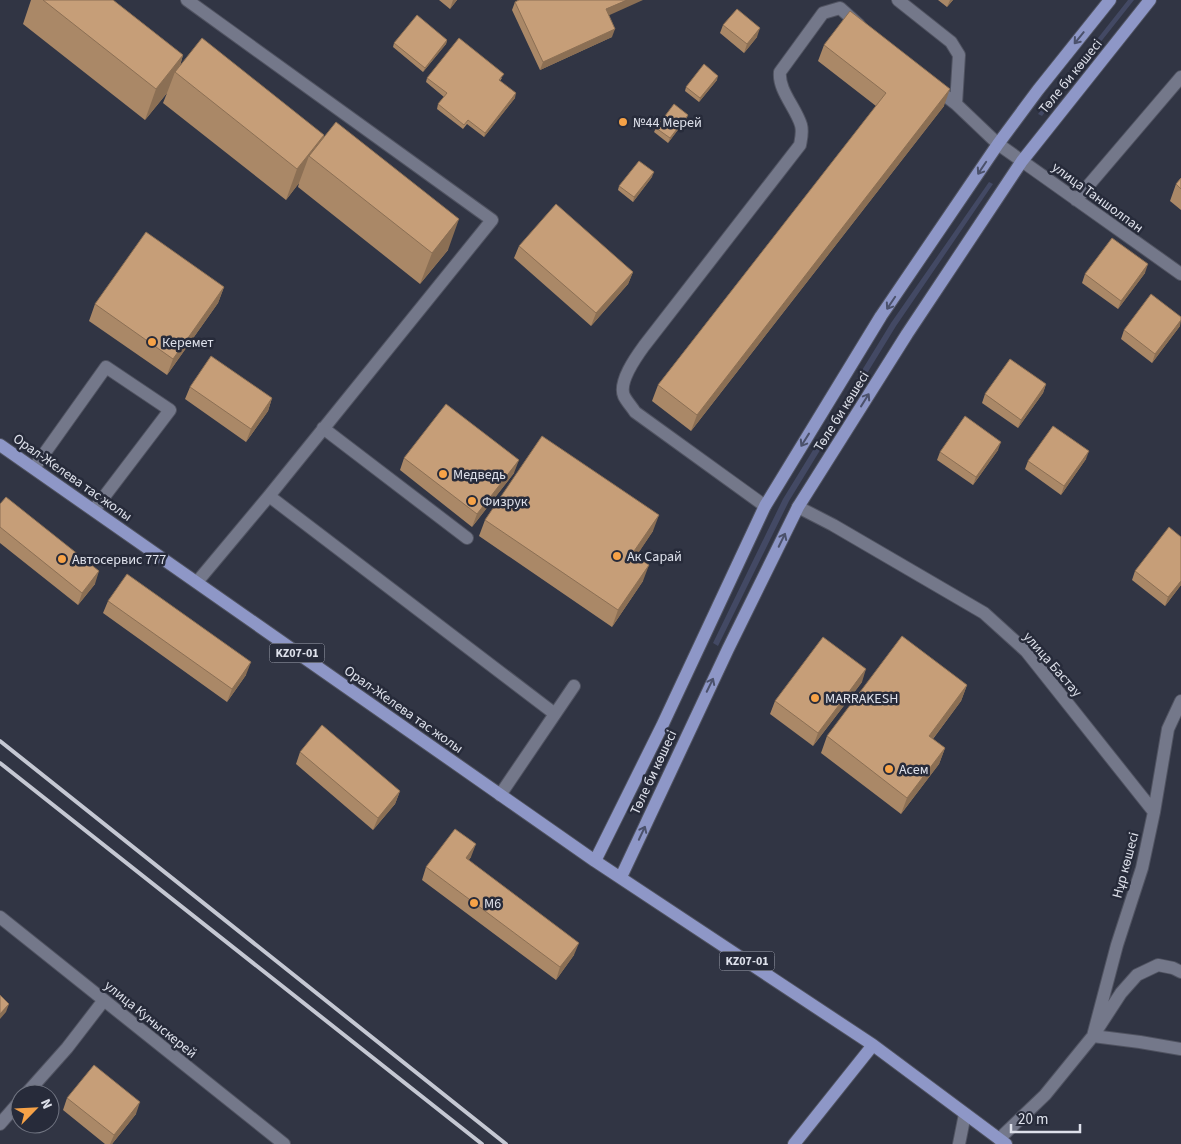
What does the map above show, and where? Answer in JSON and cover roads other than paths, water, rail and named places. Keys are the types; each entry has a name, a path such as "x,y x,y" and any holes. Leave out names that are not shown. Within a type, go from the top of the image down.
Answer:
{"main road":[{"name":"Төле би көшесі","path":"595,861 662,726 765,506 882,316 998,144 1038,90 1110,0"},
{"name":"Төле би көшесі","path":"621,877 715,676 798,507 907,334 1022,161 1150,0"},
{"name":"Орал-Желева тас жолы","path":"0,445 500,795 621,877"},
{"name":"KZ07-01","path":"621,877 873,1044 1002,1142"},
{"path":"794,1144 873,1044"}],"street":[{"path":"187,0 492,220 197,582"},
{"path":"898,0 951,42 959,55 956,104"},
{"path":"765,506 635,412 623,395 623,385 630,368 644,346 800,145 802,125 779,78 780,72 823,13 840,8 869,32"},
{"path":"1076,200 1181,77"},
{"name":"улица Таншолпан","path":"927,80 956,104 998,144 1181,274"},
{"path":"34,468 106,367 170,410 94,510"},
{"path":"323,428 467,538"},
{"path":"269,496 554,714"},
{"name":"улица Бастау","path":"798,507 833,525 984,613 1026,651 1154,812"},
{"path":"500,795 574,686"},
{"name":"Нұр көшесі","path":"1093,1036 1117,945 1142,868 1168,729 1181,701"},
{"name":"улица Куныскерей","path":"0,917 284,1144"},
{"path":"1002,1142 1045,1095 1093,1036 1121,993 1137,975 1158,965 1181,972"},
{"path":"35,1084 67,1048 104,1000"},
{"path":"1093,1036 1181,1049"},
{"path":"0,1124 10,1112"},
{"path":"959,1144 965,1114"}],"railway":[{"path":"0,741 506,1144"},
{"path":"0,763 482,1144"}],"place":[{"name":"№44 Мерей","path":"623,122"},
{"name":"Керемет","path":"152,342"},
{"name":"Медведь","path":"443,474"},
{"name":"Физрук","path":"472,501"},
{"name":"Ак Сарай","path":"617,556"},
{"name":"Автосервис 777","path":"62,559"},
{"name":"MARRAKESH","path":"815,698"},
{"name":"Асем","path":"889,769"},
{"name":"М6","path":"474,903"}]}
